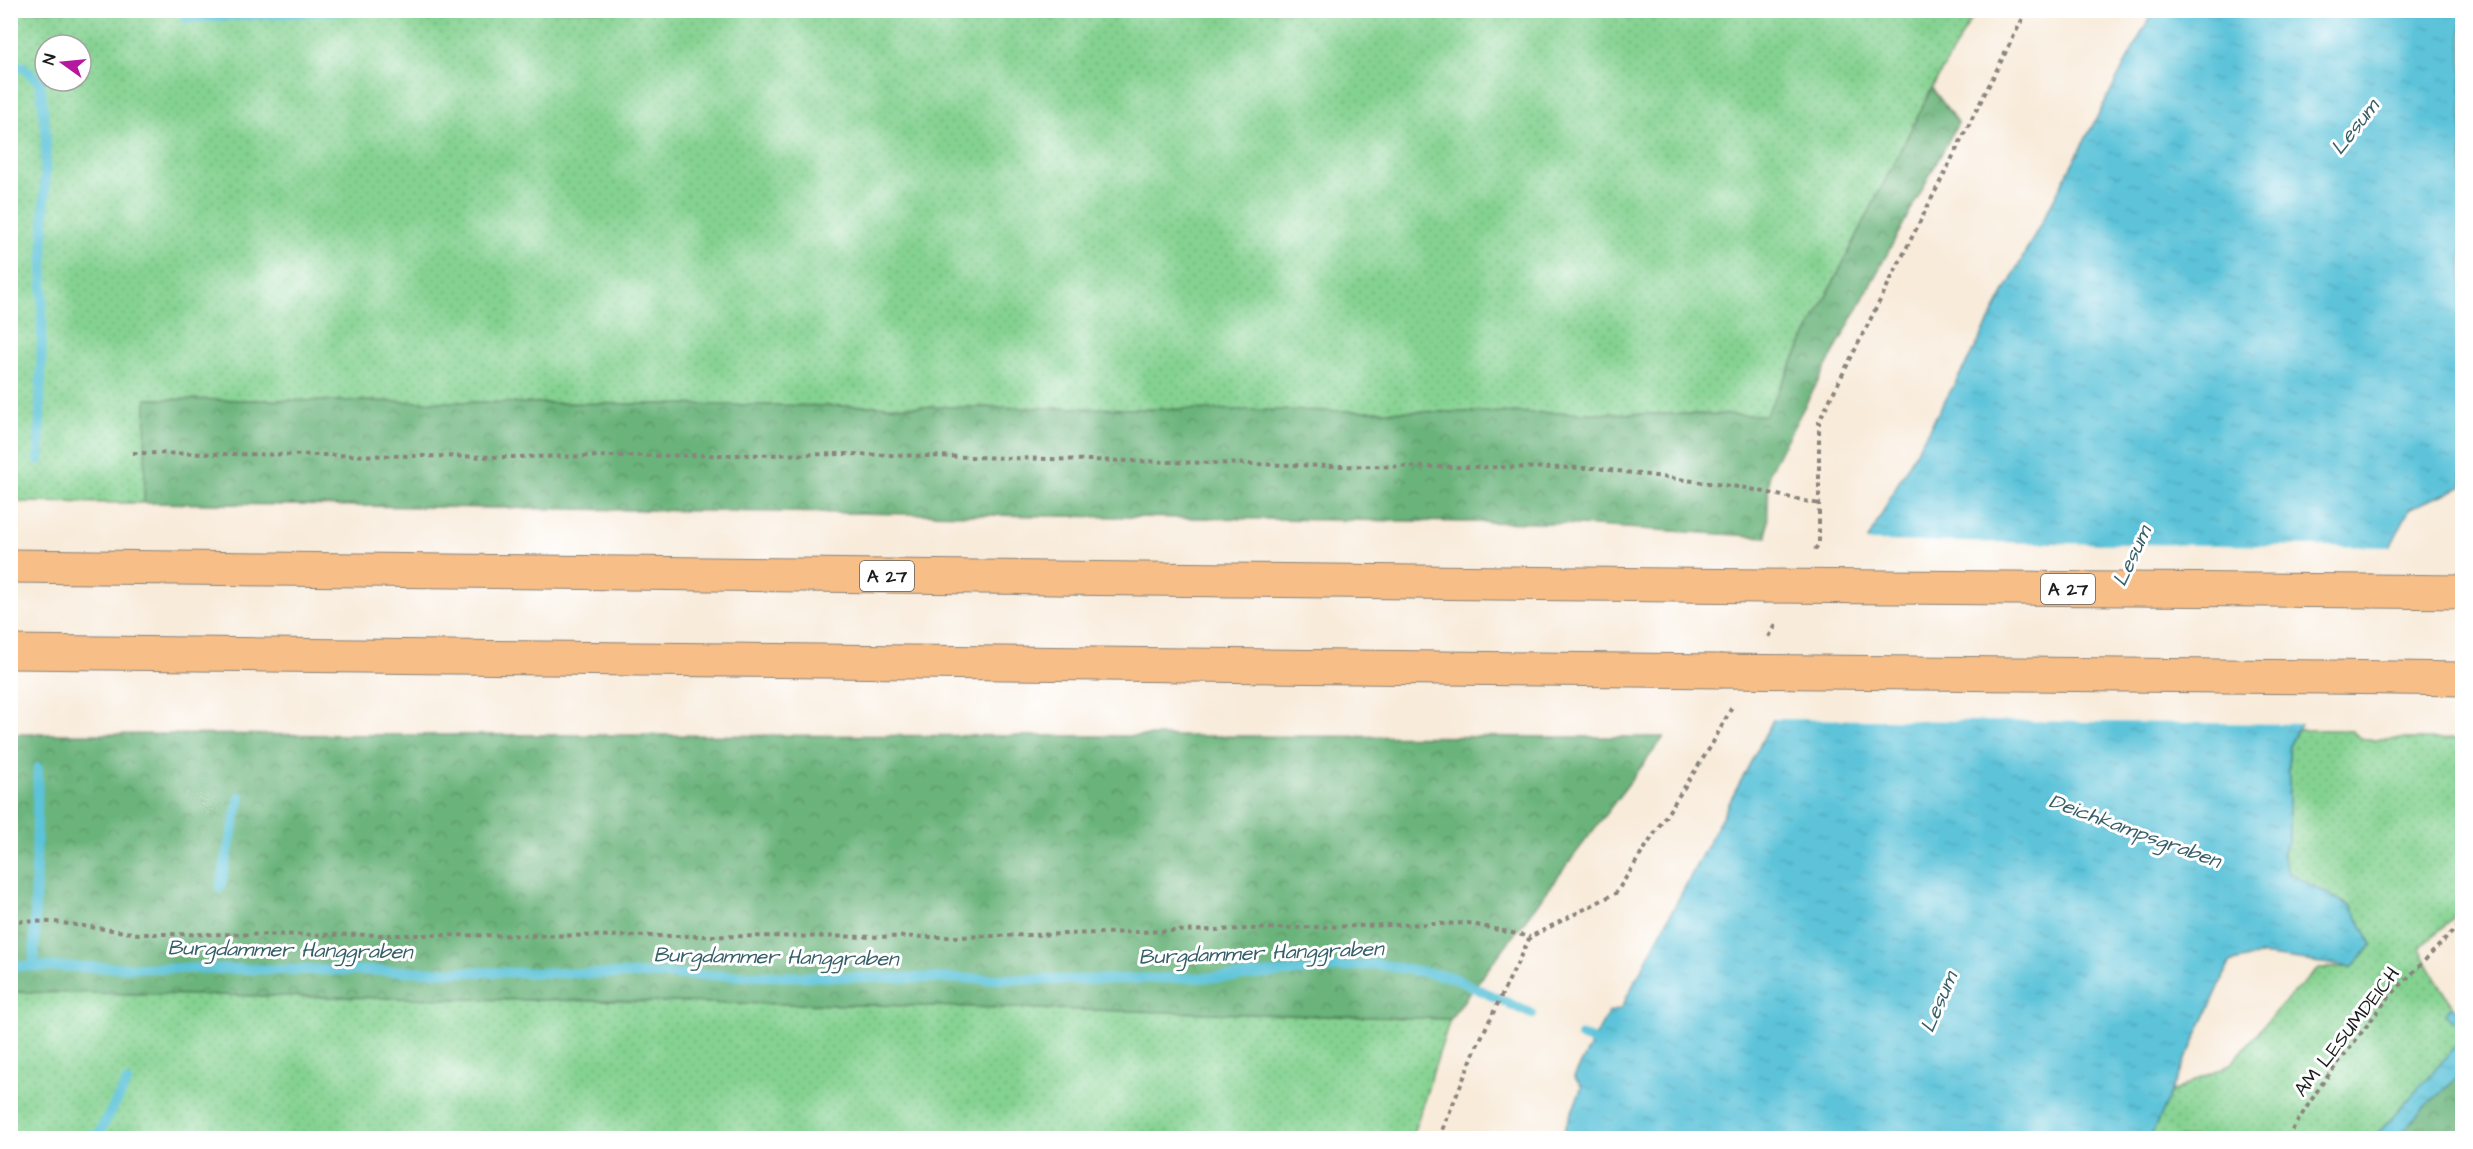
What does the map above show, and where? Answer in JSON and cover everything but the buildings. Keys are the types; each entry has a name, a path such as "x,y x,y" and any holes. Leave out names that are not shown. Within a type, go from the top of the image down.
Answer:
{"highway":[{"name":"A 27","path":"10,566 2463,592"},
{"path":"10,652 2463,679"}],"path":[{"path":"1814,553 1819,543 1819,422 2027,10"},
{"path":"133,453 509,457 848,454 1330,466 1595,468 1746,488 1819,504"},
{"path":"1765,645 1781,614"},
{"path":"1439,1138 1491,1017 1530,938 1616,893 1711,746 1733,706"},
{"path":"10,921 56,922 139,934 942,937 1468,923 1530,938"},
{"name":"AM LESUMDEICH","path":"2287,1138 2320,1085 2389,997 2463,922"}],"green space":[{"path":"11,11 1976,11 1932,88 1766,415 147,399 144,503 11,502"},
{"path":"1932,88 1958,123 1769,472 1767,537 1547,523 144,503 146,399 1766,415"},
{"path":"2298,730 2351,730 2361,739 2462,739 2462,910 2420,948 2453,1006 2445,1014 2461,1027 2458,1045 2374,1138 2150,1138 2170,1093 2232,1063 2281,1005 2319,968 2352,967 2372,945 2352,907 2288,873 2282,854 2289,840 2289,746"},
{"path":"11,734 1664,737 1450,1019 927,1006 11,992"},
{"path":"11,992 927,1006 1450,1019 1412,1138 11,1138"},
{"path":"2462,1074 2462,1138 2398,1138 2423,1108"}],"water":[{"path":"2153,11 2462,11 2462,487 2410,508 2289,746 2289,840 2282,854 2289,873 2352,907 2372,945 2352,967 2261,955 2230,963 2150,1138 1561,1138 1582,1087 1574,1077 1608,1013 1621,1008 1898,483 1974,350"},
{"path":"2453,1006 2462,1013 2462,1074 2423,1108 2398,1138 2374,1138 2457,1045 2461,1027 2445,1014"}],"pier":[{"path":"1864,541 2394,547 2304,724 1769,719"}],"waterway":[{"path":"186,10 185,18 352,10"},
{"path":"10,68 23,67 40,83 46,136 39,460"},
{"path":"34,967 38,768"},
{"path":"220,888 240,797"},
{"name":"Burgdammer Hanggraben","path":"10,966 1068,980 1235,977 1377,964 1451,977 1532,1014"},
{"name":"Burgdammer Hanggraben","path":"1581,1036 1606,1046"},
{"path":"96,1138 127,1082"}],"water label":[{"name":"Lesum","path":"2355,127"},
{"name":"Lesum","path":"2132,556"},
{"name":"Deichkampsgraben","path":"2135,831"},
{"name":"Lesum","path":"1939,1002"}]}
